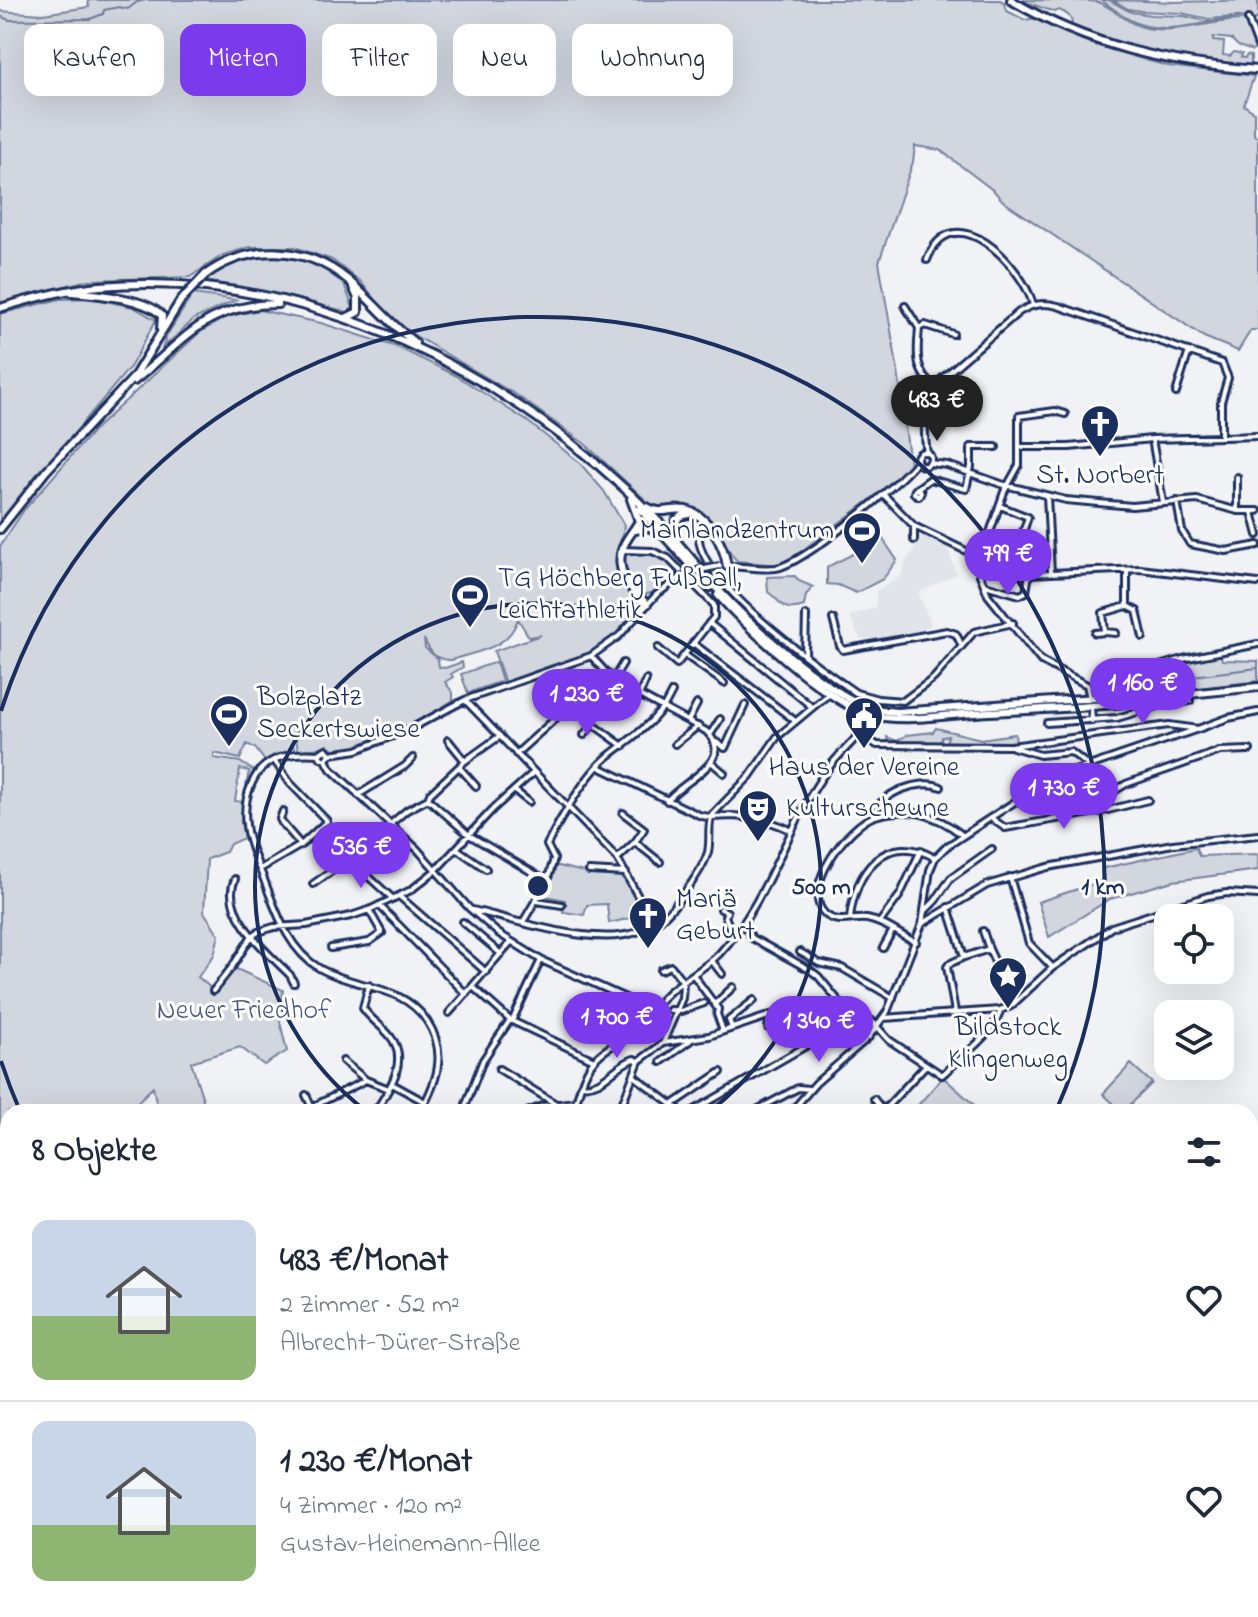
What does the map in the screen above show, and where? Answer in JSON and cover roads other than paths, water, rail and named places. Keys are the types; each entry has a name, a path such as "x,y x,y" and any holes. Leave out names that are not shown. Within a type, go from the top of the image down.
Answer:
{"main road":[{"path":"1011,0 1062,28 1117,48 1174,61 1258,70"},
{"path":"122,391 143,364 181,300 205,275 241,256 275,252 317,260 349,281 421,348"},
{"path":"342,319 355,315 359,308 349,281"},
{"path":"0,308 63,291 117,285 163,285 238,293 290,304 421,348 524,407 570,442 627,493 769,639 835,690 873,712 1082,700 1091,703 1125,696 1182,695"},
{"path":"63,291 126,300 157,310 163,320 159,337"},
{"path":"0,529 46,471 122,391 197,325 248,305 290,304"},
{"path":"627,493 638,524 622,550 621,563 626,581 647,604"},
{"path":"634,500 657,512 679,510 695,514 706,524 724,551 724,566"},
{"path":"634,500 741,619 830,693 858,710 911,717 1258,687"},
{"path":"681,551 674,524 681,516 695,514"},
{"path":"633,532 644,527 660,532"}],"street":[{"path":"1248,19 1258,46"},
{"path":"927,260 933,244 943,238 957,234 977,235 1025,284 1033,305"},
{"path":"326,760 330,754 357,750 396,735 465,700 591,656 619,636 647,604 678,579 692,573 724,566 766,568 787,565 884,495 919,463 924,453 926,408 935,386 951,367 1019,312 1033,305 1058,306 1220,362 1227,371 1221,402 1221,437"},
{"path":"905,306 919,328 918,367 922,376 935,386"},
{"path":"919,328 929,326 953,334"},
{"path":"1176,393 1189,351"},
{"path":"1065,414 1055,411 1019,416 1019,465 981,558 983,584 988,595 1041,661 1088,687 1183,659 1258,644"},
{"path":"1020,447 1258,436"},
{"path":"1152,439 1163,502"},
{"path":"917,488 930,479 966,489 971,447 996,447"},
{"path":"924,453 930,461"},
{"path":"919,463 930,461 1047,496 1126,506 1205,501 1238,511 1255,512 1258,535"},
{"path":"1237,477 1238,511"},
{"path":"884,495 914,526 1010,572 1157,570 1258,583"},
{"path":"1047,496 1051,573"},
{"path":"1177,501 1182,531 1190,544 1226,551 1258,545"},
{"path":"1000,506 1028,517 1010,572"},
{"path":"706,524 698,539 704,559 738,600 856,693 900,702 934,678 979,629 1013,623"},
{"path":"914,526 914,540"},
{"path":"622,550 652,551 668,558 712,602 715,614 685,655 675,663 658,648"},
{"path":"1127,570 1127,606"},
{"path":"983,584 1020,595 1026,592 1029,574"},
{"path":"1105,632 1104,611 1127,606 1137,611 1143,637"},
{"path":"805,655 806,615"},
{"path":"833,619 843,650 947,631 956,634 962,646"},
{"path":"709,623 812,707"},
{"path":"1095,633 1116,633"},
{"path":"693,643 794,720"},
{"path":"685,655 724,683"},
{"path":"591,656 614,681 698,726 731,752"},
{"path":"516,754 573,704 598,694 614,681 623,663"},
{"path":"585,677 598,694"},
{"path":"639,696 646,680"},
{"path":"1082,700 1088,687"},
{"path":"1088,687 1092,721"},
{"path":"558,688 593,724 623,746"},
{"path":"523,922 547,881 554,859 547,845 568,808 599,767 648,725 672,692"},
{"path":"469,908 562,932 595,937 624,934 658,921 667,915 704,861 710,839 709,819 750,776 769,744 830,693"},
{"path":"465,700 617,858 652,922"},
{"path":"1047,723 1126,717 1161,705 1190,701"},
{"path":"688,721 697,704"},
{"path":"725,748 745,705"},
{"path":"858,710 863,722"},
{"path":"859,732 863,722 873,712"},
{"path":"499,1069 556,1104 576,1102 594,1060 636,1028 683,982 712,961 733,937 765,887 791,830 827,770 873,712"},
{"path":"797,1104 883,1018 922,924 935,858 962,834 1048,780 1228,718 1258,712"},
{"path":"710,735 720,719"},
{"path":"584,735 593,724"},
{"path":"859,732 877,745 1011,746 1169,725 1198,729"},
{"path":"675,744 698,726"},
{"path":"313,884 349,859 415,804 428,799 465,761 500,736"},
{"path":"448,740 465,761"},
{"path":"667,801 711,762 715,741"},
{"path":"1011,746 1040,755 1071,752 1089,766"},
{"path":"330,754 326,749 319,754 294,753 274,760 255,777 246,802 247,831 260,869 282,926 297,948 312,964 335,976 404,998 431,1030 438,1064 434,1086 425,1102 366,1080 343,1061"},
{"path":"1090,811 1093,804 1111,792 1141,778 1220,751 1250,750"},
{"path":"319,754 436,870 469,908 511,942 541,960 630,999 649,1014"},
{"path":"358,795 413,758"},
{"path":"260,869 301,845 327,821 290,783 274,760"},
{"path":"711,762 724,773"},
{"path":"459,767 476,786"},
{"path":"599,767 709,819 730,816 756,819 791,830"},
{"path":"213,991 251,937 265,929 336,919 369,910 399,896 436,870 534,772"},
{"path":"873,816 877,807 905,789 938,784 941,787"},
{"path":"514,790 529,802"},
{"path":"428,799 469,835 547,881"},
{"path":"991,818 1005,828 1148,800"},
{"path":"283,811 282,823 301,845"},
{"path":"916,942 880,922 837,921 825,914 819,900 819,889 827,865 835,850 873,816 900,811 924,813 944,821 962,834"},
{"path":"617,858 644,829 623,813"},
{"path":"922,924 987,885 1010,877 1104,855 1258,835"},
{"path":"635,842 660,862"},
{"path":"457,849 486,869"},
{"path":"850,919 854,892 874,862 902,849 921,850 935,858"},
{"path":"925,911 951,878 992,849"},
{"path":"880,922 900,895 921,850"},
{"path":"349,859 393,899"},
{"path":"589,871 626,873"},
{"path":"1010,877 1029,943 1052,968"},
{"path":"235,879 233,896 251,937 290,975 294,983"},
{"path":"883,1018 1000,1010 1011,1006 1052,968 1112,927 1208,896 1227,893 1258,895"},
{"path":"399,896 486,972"},
{"path":"537,901 562,905"},
{"path":"379,905 466,994"},
{"path":"948,907 964,957"},
{"path":"721,909 727,912 725,916 733,937"},
{"path":"331,948 369,942 382,933 369,910"},
{"path":"463,922 501,954"},
{"path":"743,923 752,938 810,970 842,1005 872,1021 876,1028"},
{"path":"883,948 893,930"},
{"path":"983,931 1007,988"},
{"path":"449,1013 511,942"},
{"path":"955,1012 947,967 964,957 989,949"},
{"path":"800,952 819,963 842,968 893,998"},
{"path":"466,1104 483,1060 511,1021 541,960"},
{"path":"712,961 722,974"},
{"path":"622,1104 639,1061 663,1043 685,986 672,964 661,970"},
{"path":"694,976 715,1004 723,1031"},
{"path":"369,985 363,1008 393,1040 398,1052 391,1087 380,1104"},
{"path":"473,987 511,1021 594,1060"},
{"path":"715,1004 733,987"},
{"path":"732,1028 729,1020 754,1000"},
{"path":"670,1010 704,1003"},
{"path":"661,1062 682,1043 692,1039 780,1010 795,1010 860,1020 942,1075 987,1033 1000,1010"},
{"path":"770,1015 768,1028 773,1027"},
{"path":"705,1104 813,1042"},
{"path":"663,1043 682,1043"},
{"path":"581,1085 597,1085 626,1061 639,1061"},
{"path":"890,1104 926,1065"},
{"path":"673,1104 721,1072"},
{"path":"634,1076 671,1104"},
{"path":"324,1104 366,1080"},
{"path":"768,1104 798,1088 809,1089"},
{"path":"306,1095 310,1104"},
{"path":"874,1099 877,1104"}],"waterway":[{"path":"0,16 9,20 90,19 103,14 104,10 128,9 146,0"},
{"path":"1121,689 1127,685 1138,687 1160,680 1258,668"}],"place":[{"name":"St. Norbert","path":"1100,458"},
{"name":"Mainlandzentrum","path":"862,565"},
{"name":"TG Höchberg Fußball, Leichtathletik","path":"470,629"},
{"name":"Bolzplatz Seckertswiese","path":"229,748"},
{"name":"Haus der Vereine","path":"864,750"},
{"name":"Kulturscheune","path":"758,843"},
{"name":"Mariä Geburt","path":"648,950"},
{"name":"Bildstock Klingenweg","path":"1008,1010"}],"park label":[{"name":"Neuer Friedhof","path":"244,1011"}]}
